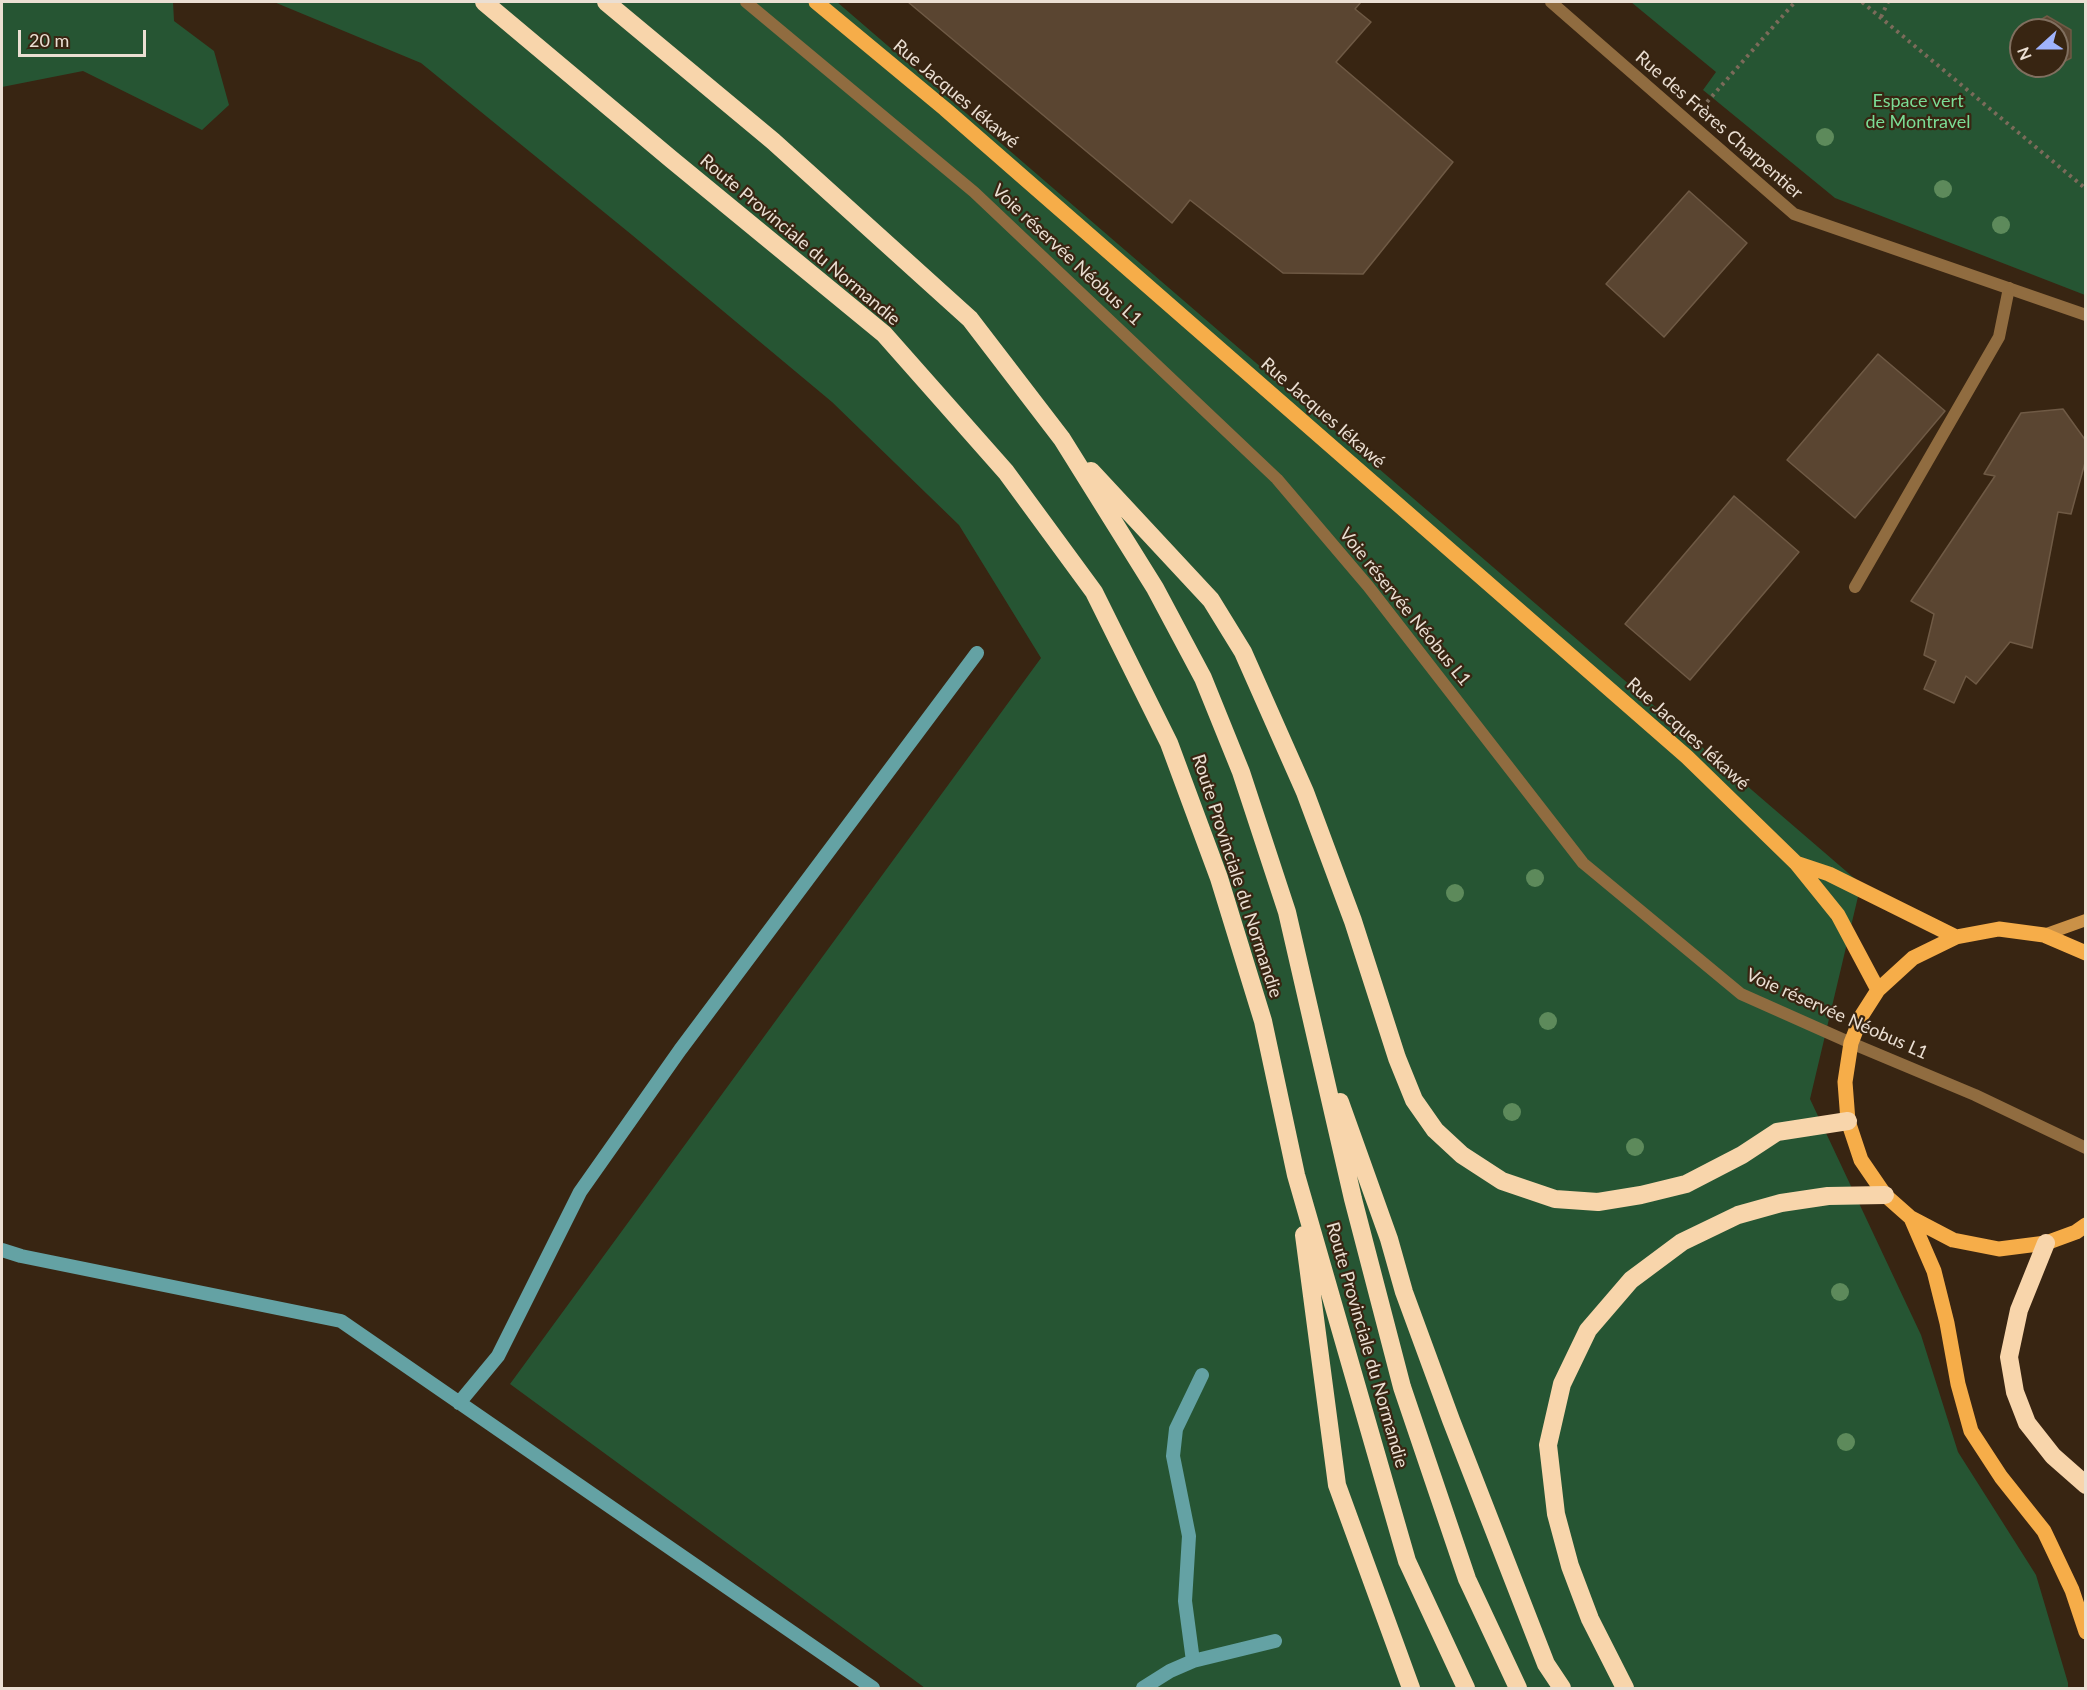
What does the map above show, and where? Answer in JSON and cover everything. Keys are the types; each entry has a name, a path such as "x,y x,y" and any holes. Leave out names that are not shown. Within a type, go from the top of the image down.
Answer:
{"highway":[{"path":"470,2 539,47"},
{"name":"Route Provinciale du Normandie","path":"484,2 884,334 1006,472 1094,592 1169,743 1219,878 1263,1021 1296,1175 1407,1561 1466,1689"},
{"path":"606,2 773,141 970,319 1062,439 1211,600 1243,652 1305,792 1353,921 1397,1058 1414,1100 1435,1131 1462,1155 1502,1181 1555,1199 1598,1202 1686,1184 1742,1155 1778,1132 1848,1121"},
{"name":"Route Provinciale du Normandie","path":"1062,439 1155,588 1203,678 1241,772 1287,912 1353,1199 1402,1388 1467,1579 1518,1689"},
{"path":"1309,1012 1389,1239 1404,1292 1451,1420 1546,1664 1562,1689"},
{"path":"1296,1175 1337,1485 1411,1689"},
{"path":"1625,1689 1590,1619 1570,1566 1556,1514 1548,1445 1562,1384 1588,1330 1631,1280 1682,1242 1738,1215 1781,1203 1828,1196 1885,1195"},
{"path":"2046,1243 2019,1310 2009,1357 2015,1392 2027,1423 2053,1456 2085,1485"}],"main road":[{"name":"Rue Jacques Iékawé","path":"816,2 945,109 1688,757 1796,863 1838,915 1878,990"},
{"name":"Rue Jacques Iékawé","path":"1796,863 1829,874 1956,937"},
{"path":"2082,1230 2046,1243 1999,1249 1953,1240 1911,1218 1885,1195 1861,1160 1848,1121 1845,1082 1851,1043 1862,1015 1878,990 1913,958 1956,937 1999,929 2044,935 2085,953"},
{"path":"1911,1218 1934,1271 1971,1431 2001,1477 2044,1531 2073,1590 2085,1632"}],"street":[{"name":"Voie réservée Néobus L1","path":"746,2 974,192 1277,479 1368,586 1582,863 1741,994 1975,1095 2085,1148"},
{"name":"Rue des Frères Charpentier","path":"1551,2 1794,214 2085,315"},
{"path":"1855,587 1999,338 2009,288"},
{"path":"2044,935 2085,920"}],"path":[{"path":"1689,123 1795,2"},
{"path":"1862,2 2085,189"},
{"path":"1881,17 1888,2"}],"green space":[{"path":"2,2 173,2 174,21 214,51 229,105 202,130 83,71 2,87"},
{"path":"274,2 837,2 1861,884 1810,1099 1921,1335 1958,1452 2036,1575 2068,1688 925,1688 510,1384 1041,658 959,525 832,402 421,63"},
{"name":"Espace vert de Montravel","path":"1631,2 2085,2 2085,295 1835,198 1703,90 1716,72"}],"building":[{"path":"908,2 1361,2 1355,9 1371,22 1336,62 1453,162 1363,274 1283,273 1190,200 1172,223"},
{"path":"2069,29 2071,30 2071,58 2069,59"},
{"path":"1689,191 1747,243 1664,337 1606,284"},
{"path":"1878,354 1945,411 1855,518 1787,460"},
{"path":"2063,409 2086,441 2086,459 2071,514 2058,512 2032,648 2010,642 1976,684 1966,676 1954,703 1924,689 1936,661 1924,655 1934,614 1911,601 1995,476 1984,474 2021,413"},
{"path":"1734,496 1799,552 1690,680 1625,624"}],"waterway":[{"path":"459,1403 498,1356 580,1192 680,1050 977,653"},
{"path":"2,1250 21,1256 341,1321 873,1688"},
{"path":"1193,1661 1185,1601 1189,1536 1173,1456 1176,1429 1202,1375"},
{"path":"1143,1688 1170,1671 1193,1661 1275,1641"}]}
